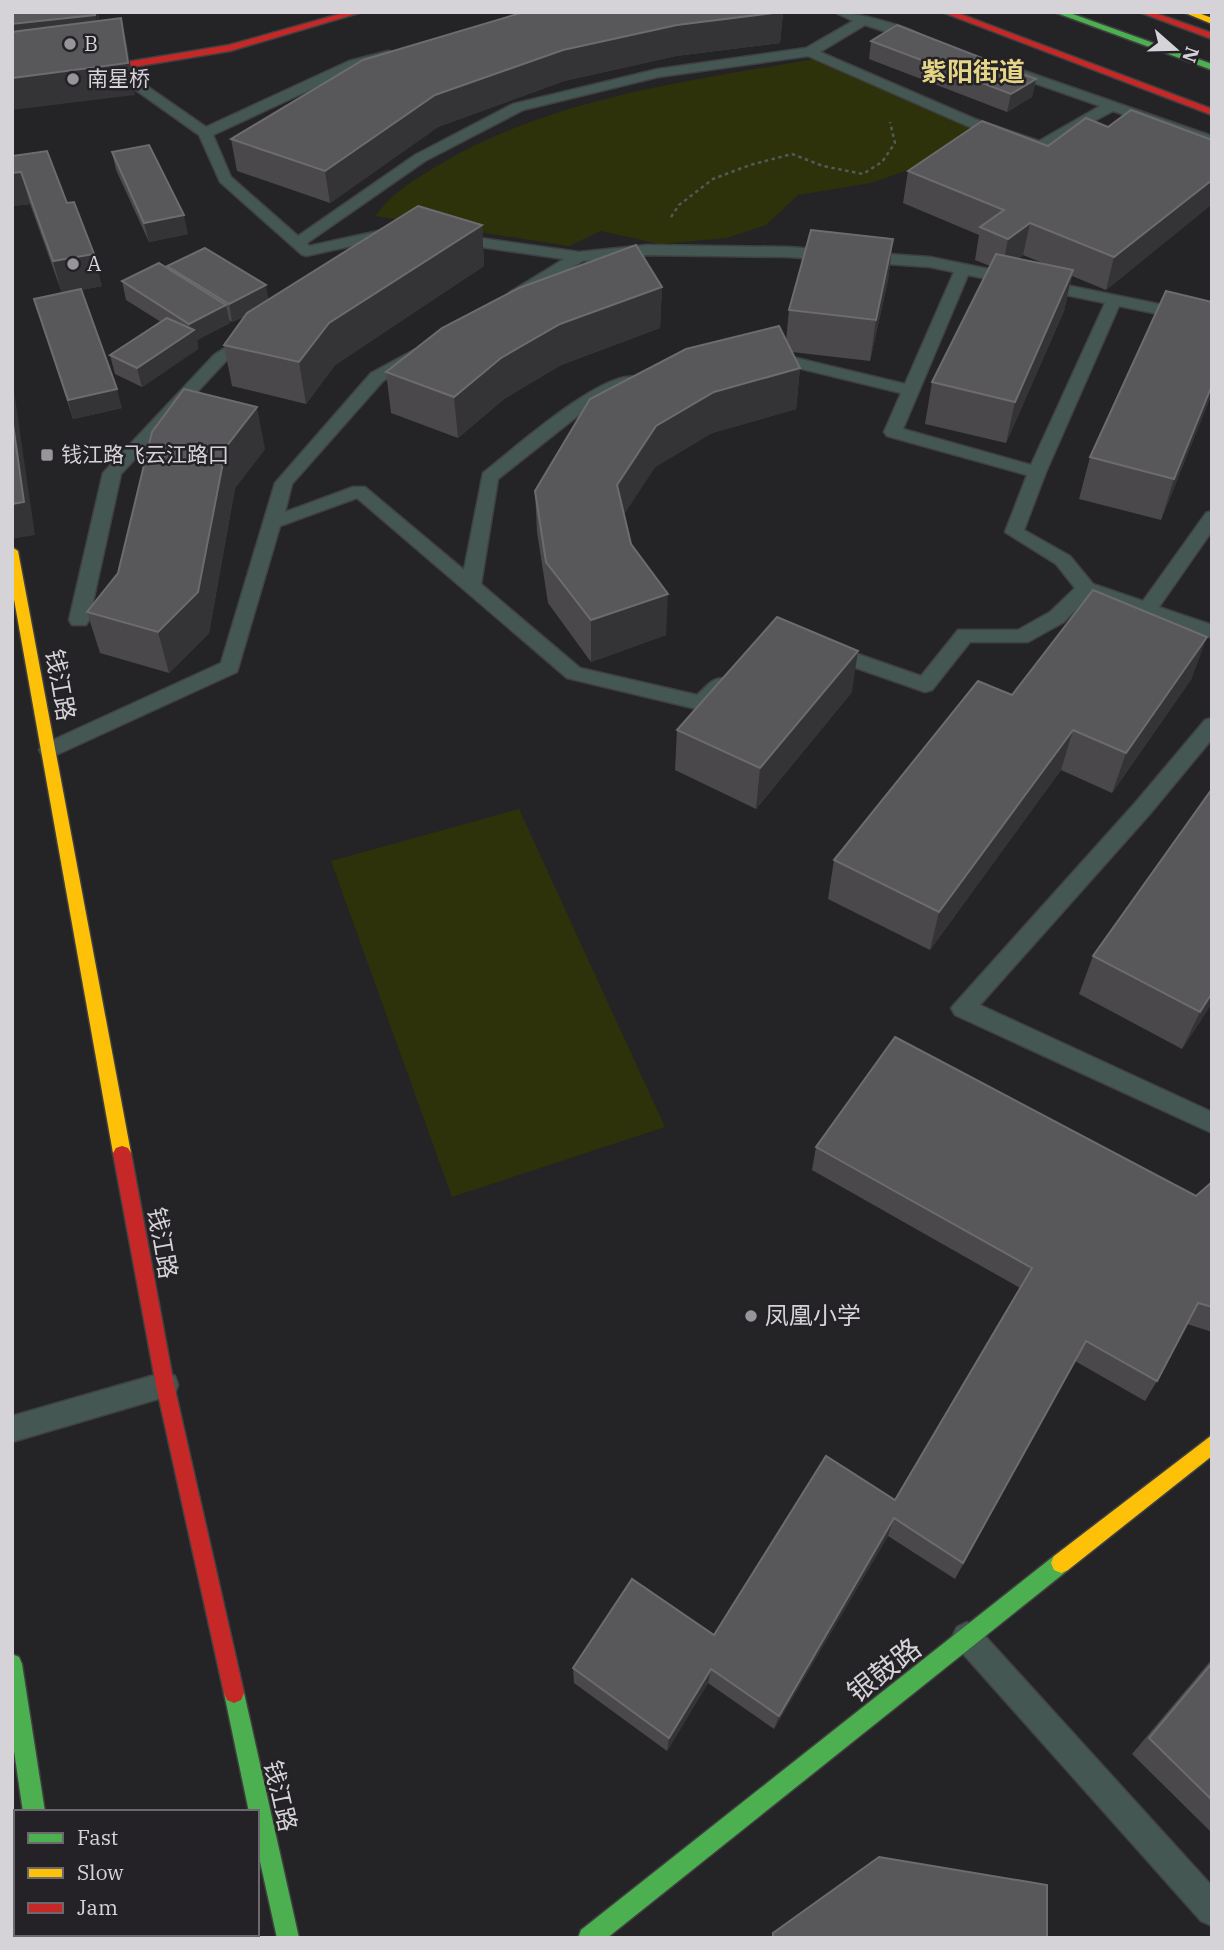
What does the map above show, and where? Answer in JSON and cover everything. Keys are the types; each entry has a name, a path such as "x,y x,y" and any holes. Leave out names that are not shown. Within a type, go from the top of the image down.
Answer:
{"main road":[{"path":"12,84 230,48 358,12"},
{"path":"946,12 1212,112"},
{"path":"1058,12 1212,67"},
{"path":"1143,12 1212,36"},
{"name":"钱江路","path":"12,551 165,1385 289,1938"},
{"name":"银鼓路","path":"589,1938 1212,1444"},
{"path":"12,1664 34,1810"}],"lane":[{"path":"840,12 929,42"},
{"path":"297,243 420,158 519,107 658,73 810,52 864,19"},
{"path":"205,133 354,64 407,50"},
{"path":"810,52 970,122 1040,146 1111,106"},
{"path":"981,60 1212,141"},
{"path":"113,69 205,133 225,179 306,251 396,230 579,257 647,250 789,252 930,262 1212,320"},
{"path":"363,254 396,230"},
{"path":"496,306 579,257"},
{"path":"963,269 893,432 1037,472"},
{"path":"1114,300 1037,472 1014,532 1063,559 1086,588 1212,632"},
{"path":"79,620 112,473 220,358 264,326"},
{"path":"49,750 230,667 284,483 377,377 425,349"},
{"path":"751,352 911,390"},
{"path":"471,586 489,477 588,399 652,371"},
{"path":"272,523 359,491 574,673 701,703 738,668"},
{"path":"1147,609 1212,517"},
{"path":"813,645 925,685 965,635 1021,637 1058,617 1086,588"},
{"path":"1210,1120 962,1008 1142,809 1212,725"},
{"path":"12,1429 165,1385"},
{"path":"967,1637 1212,1910"}],"path":[{"path":"647,250 679,205 713,179 750,165 792,154 823,166 863,174 882,162 895,143 890,121"}],"green space":[{"path":"820,58 989,130 914,168 871,183 798,195 766,225 727,238 660,244 601,231 569,246 375,216 403,188 437,166 481,142 527,123 574,108 672,84"},
{"path":"519,809 665,1127 452,1197 331,861"}],"building":[{"path":"95,12 95,15 12,24 12,13"},
{"path":"524,12 781,12 677,25 563,50 435,95 325,171 231,139 363,60"},
{"path":"121,18 128,63 12,78 12,32"},
{"path":"897,25 1036,79 1011,94 871,41"},
{"path":"1131,110 1212,140 1212,180 1114,257 1030,223 1008,239 980,227 1004,210 908,171 982,121 1048,146 1086,118 1108,127"},
{"path":"149,145 184,215 144,223 112,152"},
{"path":"47,151 67,203 74,202 94,254 53,261 21,172 12,173 12,156"},
{"path":"418,206 482,225 329,323 299,362 224,345 247,313"},
{"path":"811,230 893,239 876,320 789,310"},
{"path":"636,245 662,287 560,324 501,358 454,397 386,372 442,328 519,288"},
{"path":"205,248 266,285 229,304 167,266"},
{"path":"996,254 1073,270 1015,402 932,382"},
{"path":"159,263 226,305 189,324 122,281"},
{"path":"81,289 117,389 68,400 34,299"},
{"path":"1166,291 1212,302 1212,385 1174,479 1090,457"},
{"path":"167,318 194,330 137,368 110,355"},
{"path":"779,326 800,368 714,392 656,426 617,485 631,544 668,594 591,620 546,562 535,491 590,399 686,349"},
{"path":"184,389 257,407 226,447 198,592 158,632 87,612 118,573 152,432"},
{"path":"12,417 24,502 12,504"},
{"path":"1093,590 1207,637 1126,753 1073,730 939,912 834,860 978,681 1012,695"},
{"path":"777,617 858,651 760,768 677,730"},
{"path":"1212,789 1212,993 1200,1012 1093,956"},
{"path":"895,1037 1196,1196 1212,1182 1212,1307 1198,1303 1157,1381 1086,1341 963,1563 894,1518 779,1716 711,1669 669,1738 573,1668 632,1579 714,1635 826,1456 895,1500 1032,1268 816,1147"},
{"path":"1212,1663 1212,1800 1149,1738"},
{"path":"879,1857 1047,1885 1047,1938 773,1938 773,1933"}],"traffic: fast":[{"path":"1058,12 1212,67"},
{"path":"589,1938 1061,1563"},
{"path":"12,1664 34,1810"},
{"path":"234,1693 288,1938"}],"traffic: slow":[{"path":"1187,12 1212,21"},
{"path":"12,551 122,1153"},
{"path":"1061,1563 1212,1444"}],"traffic: jam":[{"path":"12,84 230,48 358,12"},
{"path":"946,12 1212,112"},
{"path":"1143,12 1212,36"},
{"path":"122,1153 165,1385 234,1693"}],"place":[{"name":"B","path":"70,44"},
{"name":"南星桥","path":"73,79"},
{"name":"A","path":"73,264"},
{"name":"钱江路飞云江路口","path":"47,455"},
{"name":"凤凰小学","path":"751,1316"}],"district":[{"name":"紫阳街道","path":"973,72"}]}
